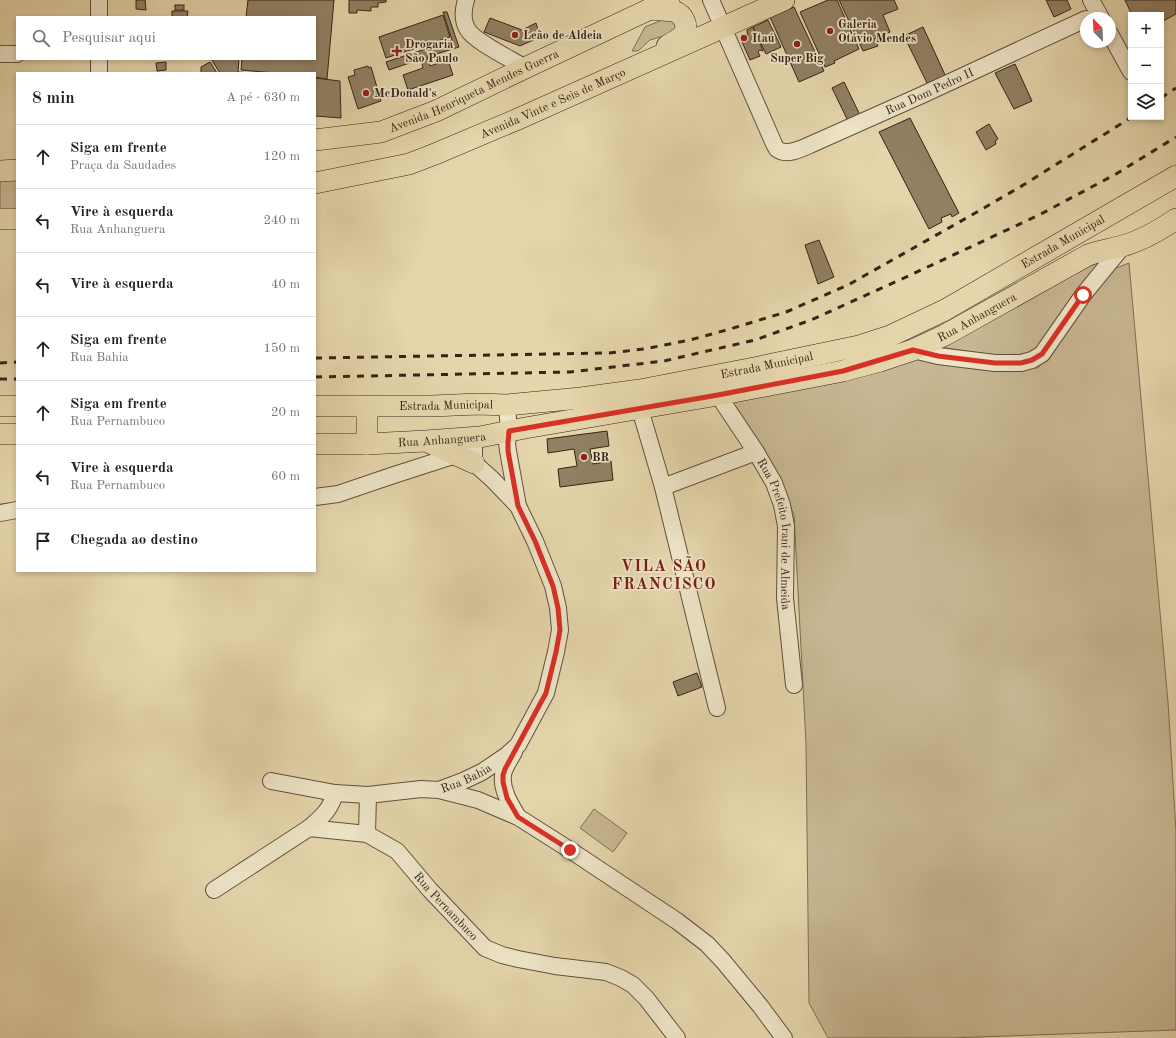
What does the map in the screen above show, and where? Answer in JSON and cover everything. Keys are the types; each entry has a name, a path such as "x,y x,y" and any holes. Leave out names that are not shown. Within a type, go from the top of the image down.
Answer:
{"main road":[{"name":"Avenida Henriqueta Mendes Guerra","path":"316,140 380,132 404,124 436,111 669,0"},
{"name":"Avenida Vinte e Seis de Março","path":"316,183 401,166 415,161 518,119 784,0"},
{"path":"649,9 678,12 683,17 686,28 685,33 682,36 649,60"},
{"path":"0,170 16,170"},
{"name":"Estrada Municipal","path":"316,406 501,405 581,398 640,390 859,346 890,336 927,319 976,293 1176,176"},
{"path":"0,219 16,219"},
{"name":"Rua Anhanguera","path":"316,444 367,444 476,437 718,395 843,371 913,350 944,335 1081,258 1102,250 1123,246 1151,234 1176,219"},
{"path":"476,437 490,430 501,405"},
{"path":"0,406 16,406"},
{"path":"316,414 412,412 432,406"},
{"path":"367,414 367,444"},
{"path":"0,434 16,434"},
{"path":"426,441 465,459"}],"street":[{"path":"99,0 99,16"},
{"path":"466,0 463,15 468,30 476,38 525,68"},
{"path":"711,0 722,27"},
{"name":"Rua Dom Pedro II","path":"722,27 774,144 777,149 785,152 795,151 812,144 928,93 1080,20"},
{"path":"1116,45 1128,67"},
{"path":"0,54 16,54"},
{"path":"99,72 100,60"},
{"path":"913,350 938,356 995,363 1021,363 1032,360 1042,354 1083,295 1123,246"},
{"name":"Rua Prefeito Irani de Almeida","path":"718,395 774,482 782,505 786,526 785,598 794,685"},
{"path":"501,405 509,431 508,451 518,506"},
{"path":"640,409 663,487 717,708"},
{"path":"316,497 338,494 391,476 465,459 474,444 476,437"},
{"path":"663,487 756,452"},
{"path":"465,459 492,479 518,506"},
{"name":"Rua Bahia","path":"271,781 335,792 368,795 421,789 440,790 482,772 508,755 518,745 546,693 560,630 558,608 553,586 535,541 518,506"},
{"path":"0,513 16,510"},
{"path":"518,745 505,769 503,782 507,798 518,817"},
{"path":"440,790 478,800 518,817 677,921 707,944 723,961 761,1007 784,1038"},
{"path":"214,890 309,828 330,808 335,792"},
{"path":"367,834 368,795"},
{"name":"Rua Pernambuco","path":"309,828 367,834 397,851 430,890 485,948 502,955 518,959 555,966 606,972 621,978 633,985 646,998 677,1038"}],"shaded area":[{"path":"677,14 677,32 650,40 638,51 632,51 645,27"},
{"path":"0,180 16,180 16,210 0,210"},
{"path":"1100,261 1046,337 1033,352 1008,357 938,347"},
{"path":"1129,263 1168,702 1176,831 1176,1030 950,1038 828,1038 809,1003 806,744 794,514 757,445 726,400 912,356 945,363 1038,368 1109,271"},
{"path":"594,809 627,833 613,852 580,828"}],"building":[{"path":"136,0 145,0 146,10 136,9"},
{"path":"248,0 334,0 327,79 316,77 316,72 263,72 241,70 242,60 316,60 316,16 246,16"},
{"path":"349,0 386,0 386,2 378,3 378,7 371,7 371,11 357,10 357,13 349,13"},
{"name":"Galeria Otávio Mendes","path":"828,0 837,0 859,49 825,67 800,12"},
{"path":"839,0 894,0 898,9 883,15 890,32 874,39 878,46 863,51"},
{"path":"1046,0 1067,0 1071,9 1054,17"},
{"path":"1125,0 1176,0 1176,14 1164,20 1164,12 1131,12"},
{"path":"175,5 184,5 184,10 175,10"},
{"name":"Super Big","path":"794,7 824,71 799,82 770,17"},
{"path":"172,11 188,11 187,16 172,16"},
{"path":"443,12 447,12 459,47 427,57 430,66 448,60 453,75 408,90 403,75 423,68 421,59 389,70 386,62 452,40"},
{"path":"443,15 450,37 386,58 379,37"},
{"name":"Leão de Aldeia","path":"490,18 522,30 536,23 540,37 520,46 484,32"},
{"path":"768,20 781,47 766,54 753,27"},
{"path":"753,27 763,51 760,50 758,52 760,56 750,60 742,42 748,39 747,30"},
{"path":"923,27 946,77 928,85 904,36"},
{"path":"212,60 239,60 238,72 219,72"},
{"path":"166,62 166,70 157,71 156,63"},
{"path":"210,62 216,72 201,72 201,67"},
{"path":"1015,64 1032,101 1014,109 995,73"},
{"name":"McDonald's","path":"368,66 369,68 371,67 381,101 358,109 348,77 355,75 354,70"},
{"path":"316,78 340,81 341,118 316,116"},
{"path":"844,82 860,115 848,121 832,88"},
{"path":"910,118 959,213 952,217 951,214 941,218 942,222 929,229 879,132"},
{"path":"989,124 998,139 995,141 996,144 986,150 976,132"},
{"path":"819,240 834,277 818,284 805,245"},
{"name":"BR","path":"607,431 609,446 590,449 593,464 611,461 613,480 560,487 558,469 577,466 574,449 548,453 547,439"},
{"path":"697,673 702,687 678,696 673,682"}],"railway":[{"path":"1164,96 1176,88"},
{"path":"316,358 609,353 644,349 690,340 730,329 786,312 848,285 1020,187 1128,120"},
{"path":"316,377 570,372 664,361 755,340 811,320 1039,215 1116,174 1176,137"},
{"path":"0,363 16,362"},
{"path":"0,379 16,379"}],"place":[{"name":"Galeria Otávio Mendes","path":"830,31"},
{"name":"Leão de Aldeia","path":"515,35"},
{"name":"Itaú","path":"744,38"},
{"name":"Super Big","path":"797,44"},
{"name":"Drogaria São Paulo","path":"397,51"},
{"name":"McDonald's","path":"366,93"},
{"name":"BR","path":"584,457"}],"district":[{"name":"VILA SÃO FRANCISCO","path":"664,574"}],"route":[{"path":"570,850 518,817 507,798 503,782 505,769 546,693 560,630 558,608 553,586 535,541 518,506 508,451 509,431 718,395 843,371 913,350 938,356 995,363 1021,363 1032,360 1042,354 1083,295"}]}
